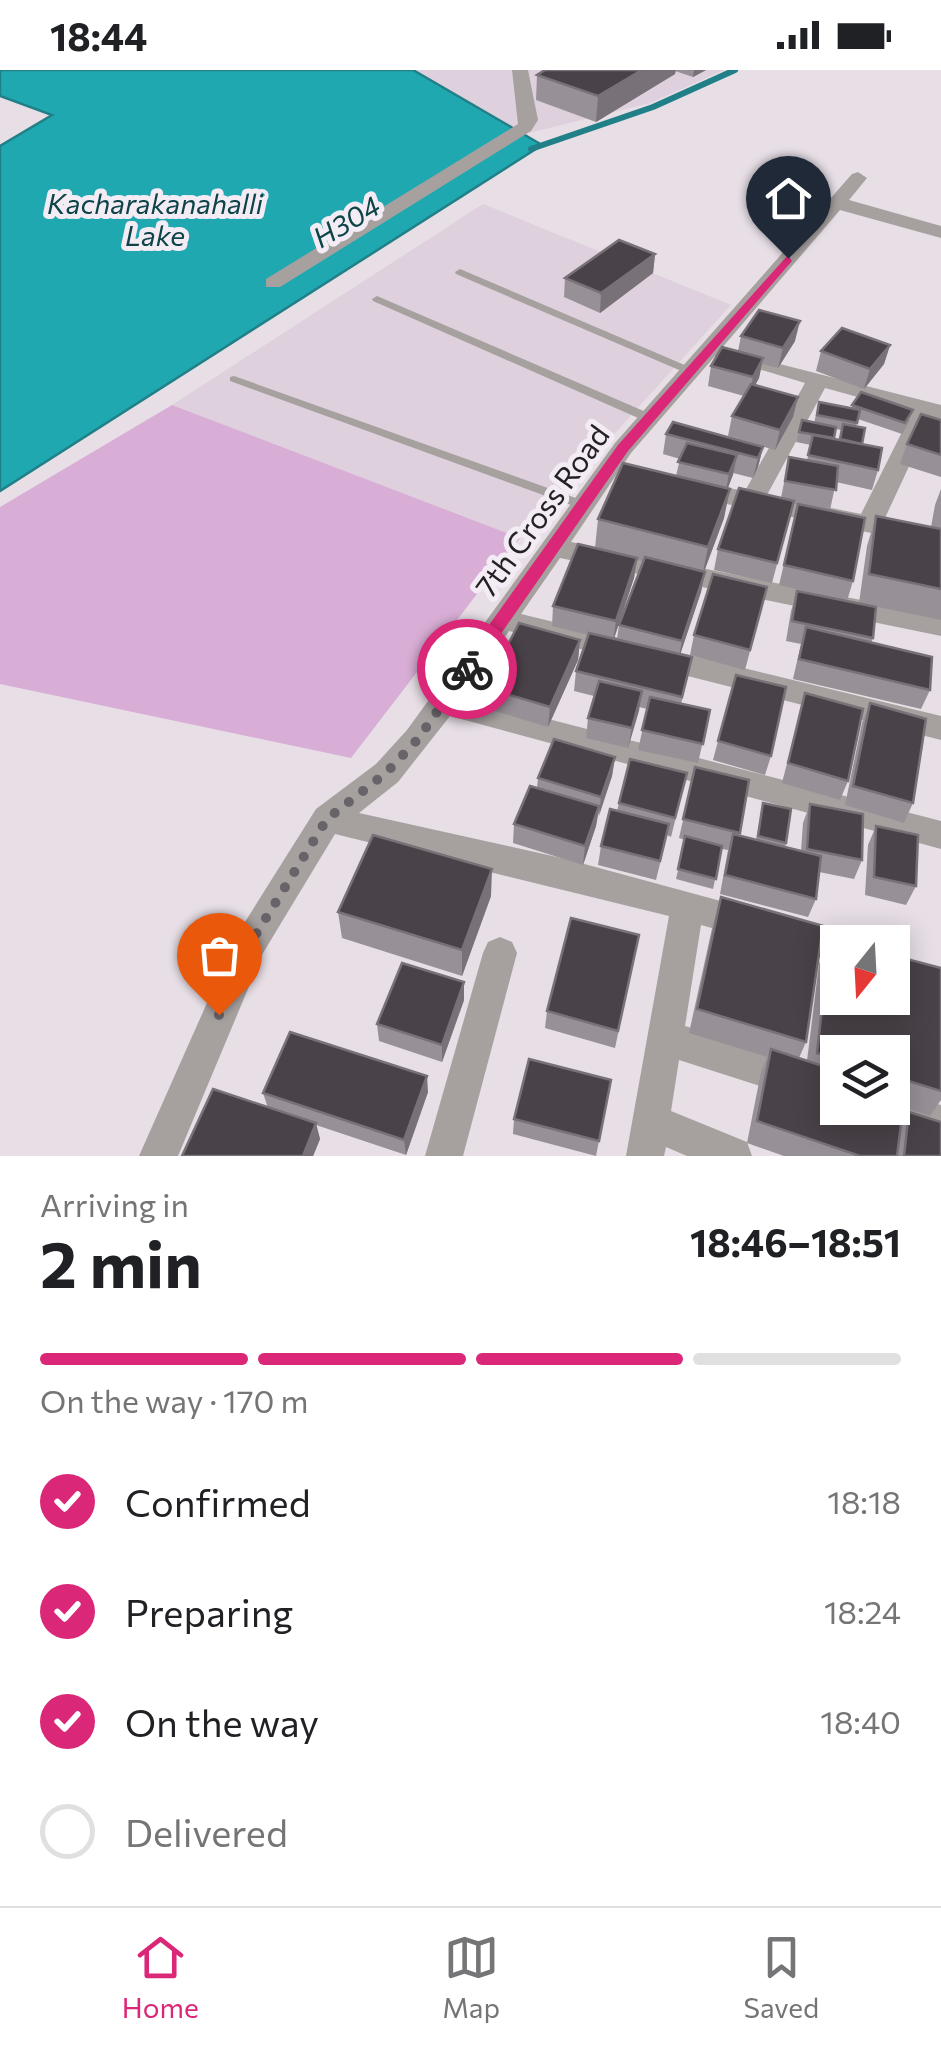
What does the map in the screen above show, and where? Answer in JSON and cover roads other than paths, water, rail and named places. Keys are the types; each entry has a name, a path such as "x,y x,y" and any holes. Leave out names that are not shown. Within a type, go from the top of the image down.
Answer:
{"street":[{"path":"273,282 525,127 529,120 520,70"},
{"name":"7th Cross Road","path":"158,1156 250,944 327,819 386,773 443,703 606,472 858,178"},
{"path":"837,202 941,232"},
{"path":"698,361 818,381 933,410 870,522"},
{"path":"751,502 818,381"},
{"path":"606,472 941,538"},
{"path":"552,547 941,626"},
{"path":"502,619 941,728"},
{"path":"443,703 941,836"},
{"path":"327,819 566,873 820,942"},
{"path":"687,909 648,1139 733,1156"},
{"path":"444,1156 500,953"},
{"path":"667,1038 820,1086"},
{"path":"910,1115 941,1124"}],"lane":[{"path":"460,272 698,361"},
{"path":"377,299 649,418"},
{"path":"234,379 583,505"}],"water":[{"name":"Kacharakanahalli Lake","path":"0,70 413,70 542,145 0,491 0,146 52,115 0,96"}],"waterway":[{"name":"H304","path":"531,149 653,107 735,70"}]}
